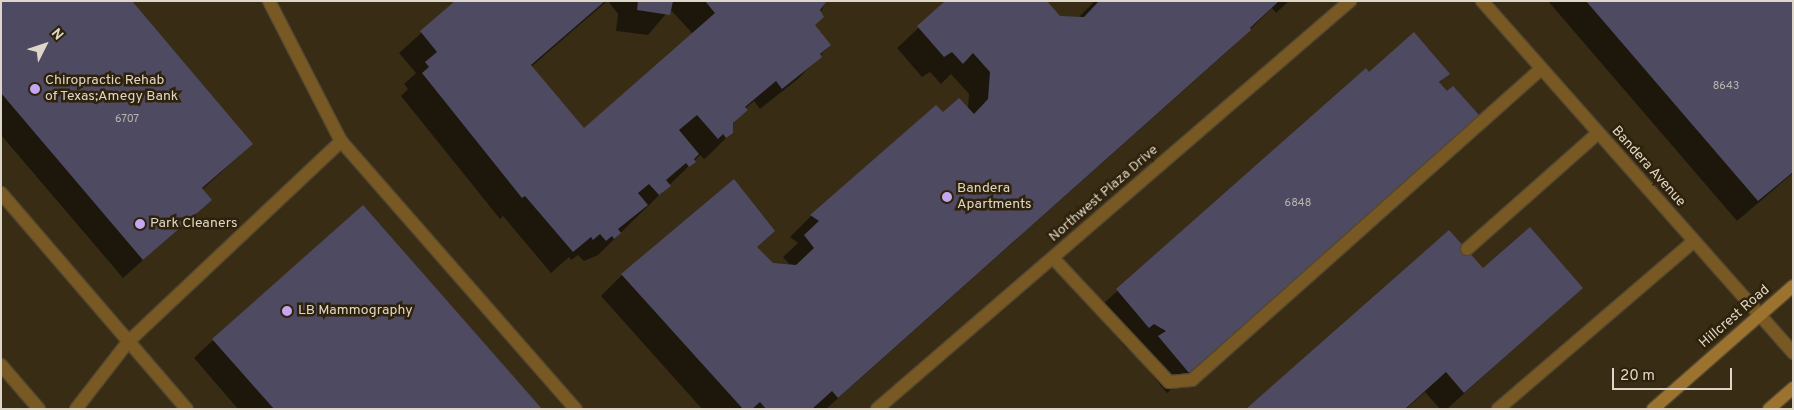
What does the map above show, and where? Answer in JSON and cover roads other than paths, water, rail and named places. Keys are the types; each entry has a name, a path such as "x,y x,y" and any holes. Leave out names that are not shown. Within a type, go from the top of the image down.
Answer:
{"main road":[{"name":"Hillcrest Road","path":"1653,409 1793,286"},
{"path":"1770,409 1793,388"}],"street":[{"path":"269,1 341,141 576,409"},
{"name":"Northwest Plaza Drive","path":"877,409 1350,1"},
{"name":"Bandera Avenue","path":"1482,1 1793,354"},
{"path":"1053,258 1168,382 1192,380 1541,69"},
{"path":"1467,249 1598,133"},
{"path":"76,409 128,342 341,141"},
{"path":"1,193 187,409"},
{"path":"1498,409 1694,241"},
{"path":"1,365 39,409"}],"place":[{"name":"Chiropractic Rehab of Texas;Amegy Bank","path":"35,89"},
{"name":"Bandera Apartments","path":"947,197"},
{"name":"Park Cleaners","path":"140,224"},
{"name":"LB Mammography","path":"287,311"}]}
